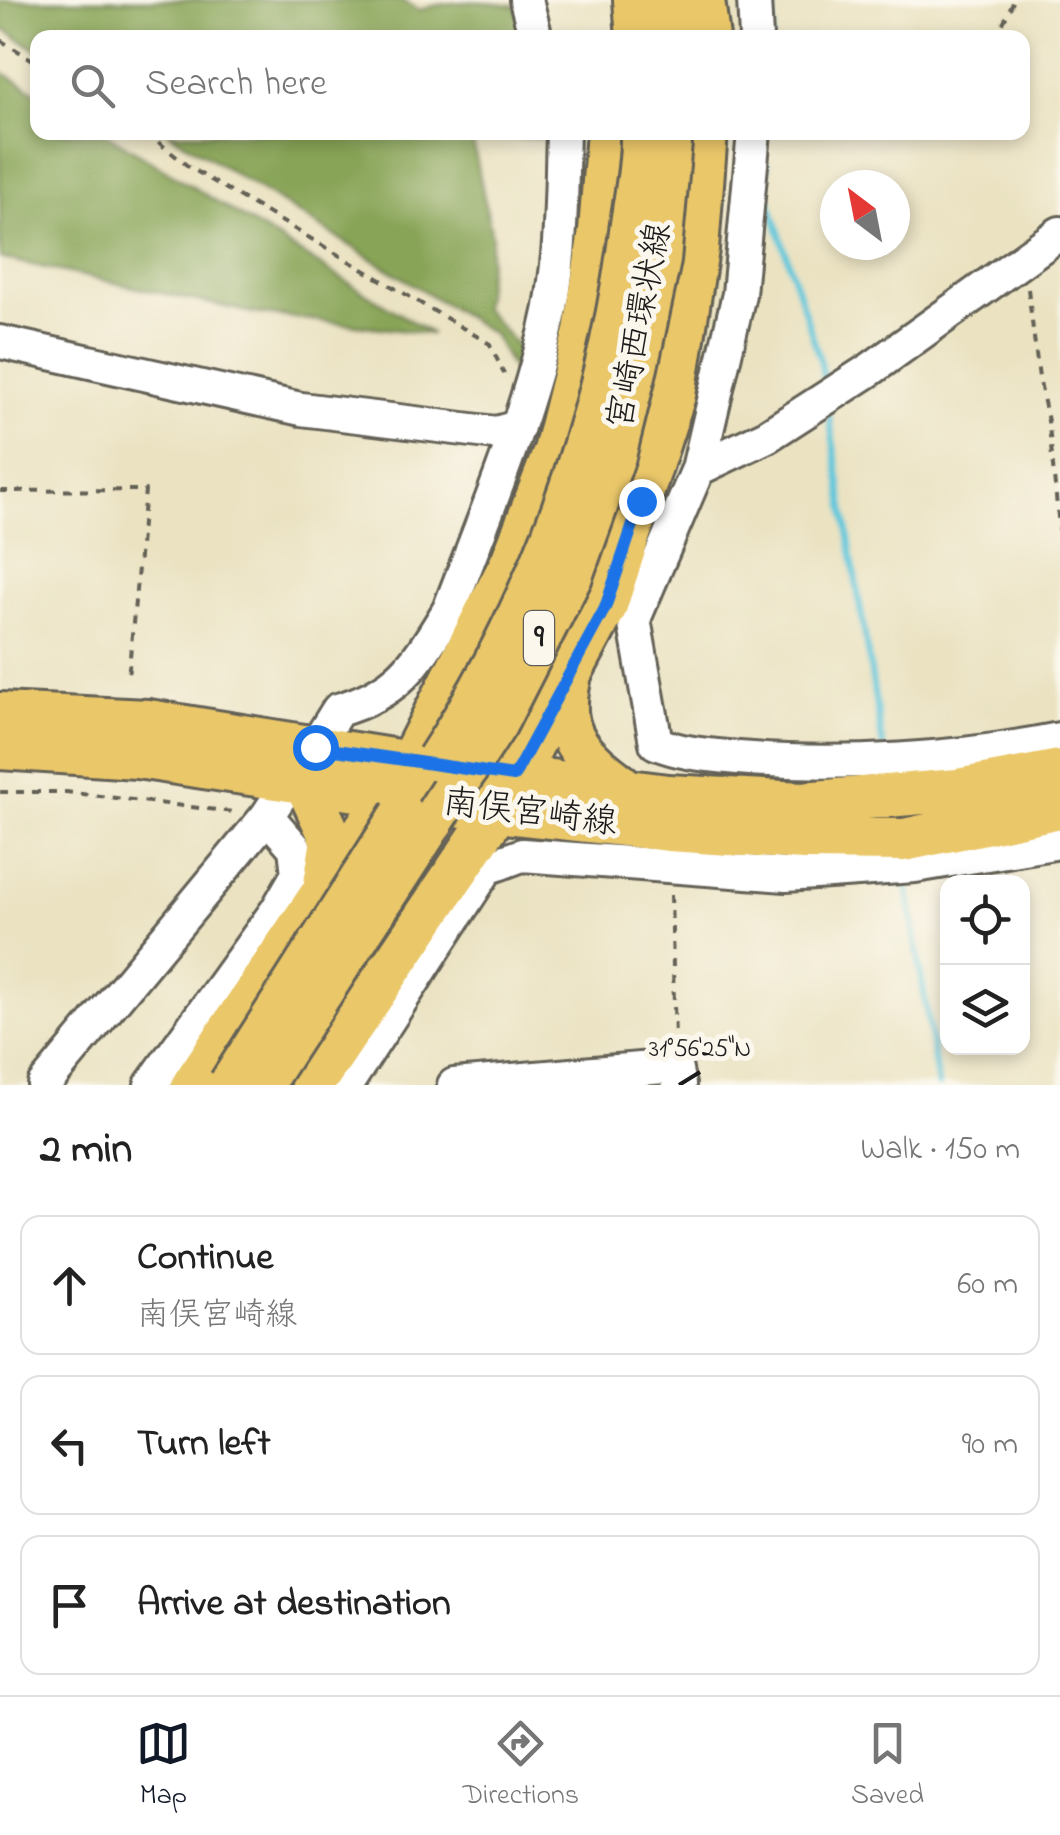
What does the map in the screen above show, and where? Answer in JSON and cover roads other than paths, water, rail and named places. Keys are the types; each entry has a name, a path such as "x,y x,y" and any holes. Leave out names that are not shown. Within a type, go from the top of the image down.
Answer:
{"main road":[{"path":"608,0 608,30"},
{"path":"635,0 637,30"},
{"path":"668,0 670,30"},
{"path":"703,0 707,30"},
{"path":"193,1085 398,778 462,624 512,562 555,451 585,332 600,231 607,140"},
{"name":"宮崎西環状線","path":"230,1085 461,724 532,588 585,454 608,365 627,258 641,140"},
{"name":"宮崎西環状線","path":"261,1085 496,723 571,576 614,456 636,367 659,260 670,140"},
{"path":"312,1085 505,794 605,608 674,395 697,249 705,140"},
{"path":"571,670 564,706 571,739 593,764 655,806"},
{"name":"南俣宮崎線","path":"0,714 148,721 304,770"},
{"name":"南俣宮崎線","path":"0,748 398,778 505,794 655,806 804,839 904,840 1060,807"},
{"path":"304,770 332,840 324,890"},
{"name":"南俣宮崎線","path":"505,794 655,806 803,804 958,790 1060,771"}],"street":[{"path":"526,0 534,30"},
{"path":"754,0 756,30"},
{"path":"44,1085 268,816 304,770 338,710 366,702 412,670 462,624 548,326 560,232 563,140"},
{"path":"753,140 740,294 698,469 634,619 656,744 678,752 792,762 946,754 1060,738"},
{"path":"698,469 767,436 871,369 1060,233"},
{"path":"0,342 301,409 496,433 518,427"},
{"path":"151,1085 277,910 298,874 295,848 268,816"},
{"path":"346,1085 487,868 522,855 786,875 915,866 1060,842"},
{"path":"454,1085 677,1076"}],"waterway":[{"path":"772,30 774,0"},
{"path":"767,164 766,191 821,363 825,387"},
{"path":"828,409 884,753"},
{"path":"906,878 938,1085"}]}
